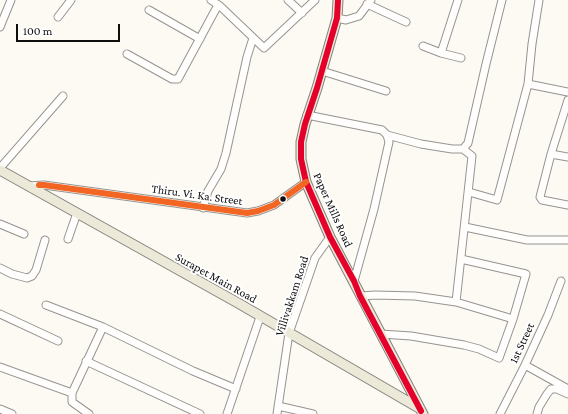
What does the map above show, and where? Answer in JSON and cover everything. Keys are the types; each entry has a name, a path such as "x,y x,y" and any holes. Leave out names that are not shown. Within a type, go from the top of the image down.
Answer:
{"main road":[{"name":"Paper Mills Road","path":"338,0 337,18 322,71 307,115 301,142 301,159 306,182 330,237 421,411"},
{"name":"Surapet Main Road","path":"0,169 289,333 421,411"}],"street":[{"path":"0,27 3,10 11,0"},
{"path":"58,17 71,0"},
{"path":"211,0 264,48 315,0"},
{"path":"288,0 302,13"},
{"path":"441,53 458,0"},
{"path":"462,149 468,142 502,0"},
{"path":"469,192 497,200 528,84 532,44 539,0"},
{"path":"337,18 346,20 359,16 369,2 406,22"},
{"path":"127,54 172,79 178,79 218,5"},
{"path":"149,10 200,38"},
{"path":"203,208 208,191 221,168 226,153 247,57 253,38"},
{"path":"423,46 441,53 461,58"},
{"path":"322,71 386,91"},
{"path":"528,84 568,92"},
{"path":"0,169 63,96"},
{"path":"568,100 551,154 540,197 542,200 568,206"},
{"path":"307,115 382,130 387,135 389,142 374,209 354,281"},
{"path":"387,135 421,144 452,149 462,149 472,156"},
{"path":"456,302 472,156 468,142"},
{"path":"551,154 568,157"},
{"name":"Thiru. Vi. Ka. Street","path":"29,186 44,185 246,213 258,211 274,205 306,182"},
{"path":"68,238 77,213"},
{"path":"0,224 24,234"},
{"path":"465,227 527,240 568,240"},
{"name":"Villivakkam Road","path":"277,414 289,333 316,258 330,237"},
{"path":"0,268 12,274 27,278 32,276 36,270 46,240"},
{"path":"381,334 411,336 464,345 479,349 499,358 513,319 526,274 461,259"},
{"name":"1st Street","path":"500,414 548,315 561,281"},
{"path":"360,296 415,296 456,302 513,319"},
{"path":"46,305 103,327 193,371 236,389"},
{"path":"0,314 58,341"},
{"path":"227,414 260,317"},
{"path":"87,414 72,402 72,394 103,327"},
{"path":"86,361 200,414"},
{"path":"524,365 568,389"},
{"path":"0,367 72,394"},
{"path":"537,414 551,389 557,389 568,394"},
{"path":"278,406 313,414"},
{"path":"0,410 12,414"}],"transit line":[{"path":"338,0 337,18 305,124 301,142 301,159 306,182 330,237 421,411"},
{"path":"39,185 247,213 258,211 274,205 306,182"}]}
